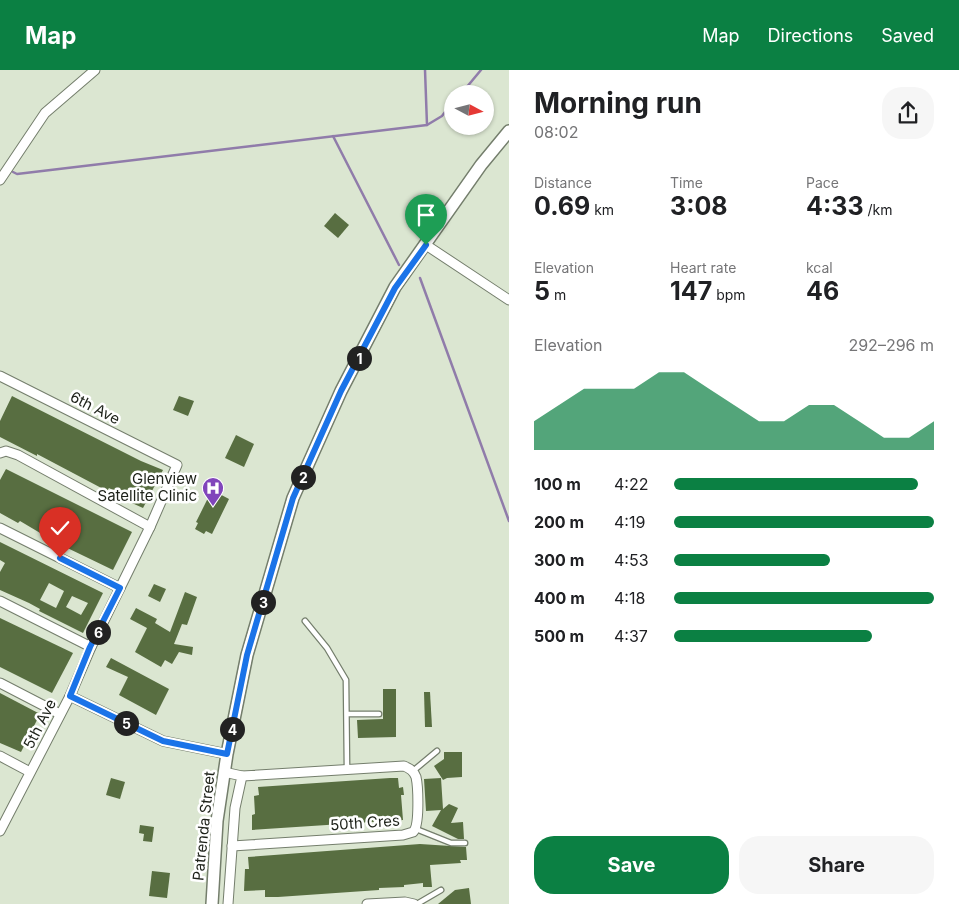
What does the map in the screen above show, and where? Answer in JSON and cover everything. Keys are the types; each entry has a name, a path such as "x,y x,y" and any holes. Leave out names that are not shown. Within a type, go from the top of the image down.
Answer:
{"street":[{"path":"0,180 45,113 95,70"},
{"name":"Patrenda Street","path":"212,904 216,840 227,754 247,655 293,498 341,391 395,288 481,165 509,132"},
{"path":"426,245 509,300"},
{"name":"6th Ave","path":"0,376 177,465"},
{"path":"0,454 6,451 18,455 150,527"},
{"name":"5th Ave","path":"0,831 70,696 90,647 150,527 177,465"},
{"path":"0,528 120,588"},
{"path":"0,601 90,647"},
{"path":"0,683 60,714"},
{"path":"70,696 163,741 227,754"},
{"path":"0,756 30,772"},
{"path":"224,772 242,776 404,766 413,771"},
{"name":"50th Cres","path":"232,846 409,834 416,829 416,777 413,771"},
{"path":"228,904 236,808 242,776"},
{"path":"367,904 405,902 416,904"}],"lane":[{"path":"305,621 327,648 346,680 347,769"},
{"path":"347,714 379,714"},
{"path":"413,771 437,751"},
{"path":"416,829 451,843 465,843"},
{"path":"416,904 441,890"}],"building":[{"path":"335,213 349,225 338,238 324,226"},
{"path":"12,396 141,461 163,470 143,508 123,499 124,496 109,488 107,491 0,437 0,421"},
{"path":"179,396 194,401 188,416 173,410"},
{"path":"236,435 254,444 244,467 225,458"},
{"path":"6,469 132,532 113,570 57,543 20,521 18,523 0,513 0,480"},
{"path":"212,490 229,499 212,534 206,531 204,534 195,529 198,523 196,522"},
{"path":"0,542 103,593 83,633 39,611 40,609 29,603 0,590 0,572 5,563 0,560","holes":["49,583 64,591 56,608 40,600","72,596 88,603 81,615 66,607"]},
{"path":"154,584 166,589 160,602 148,596"},
{"path":"185,592 197,597 187,625 182,624 174,644 193,647 192,655 179,652 172,664 165,660 161,667 135,652 147,628 130,619 136,608 157,619 155,623 170,632"},
{"path":"0,618 73,653 52,693 0,667"},
{"path":"111,658 169,689 156,715 119,695 128,677 106,667"},
{"path":"383,689 396,689 396,737 358,738 357,720 383,719"},
{"path":"424,692 430,692 432,727 425,727"},
{"path":"0,693 40,714 21,752 0,743"},
{"path":"444,752 462,752 462,777 443,780 434,766 444,759"},
{"path":"111,778 125,782 120,799 106,795"},
{"path":"398,778 399,788 403,787 404,795 401,795 403,820 252,830 252,815 255,814 254,796 259,795 258,787"},
{"path":"441,778 443,809 449,804 458,808 451,823 463,822 464,839 458,839 432,826 441,810 426,811 424,779"},
{"path":"140,825 154,827 152,842 143,841 144,834 139,833"},
{"path":"420,844 466,847 467,860 460,860 461,863 430,865 432,887 423,887 423,883 404,885 404,887 379,888 379,890 278,897 265,897 265,890 244,891 245,869 249,869 248,857"},
{"path":"152,871 170,873 167,898 149,896"},
{"path":"469,888 471,904 438,904 455,890"}],"waterway":[{"path":"425,70 427,125"},
{"path":"468,85 481,70"},
{"path":"13,172 17,174 427,125 444,113"},
{"path":"333,136 399,265"},
{"path":"420,278 509,521"}],"place":[{"name":"Glenview Satellite Clinic","path":"213,507"}],"route":[{"path":"60,558 120,588 90,647 70,696 163,741 227,754 247,655 293,498 341,391 395,288 426,245"}]}
